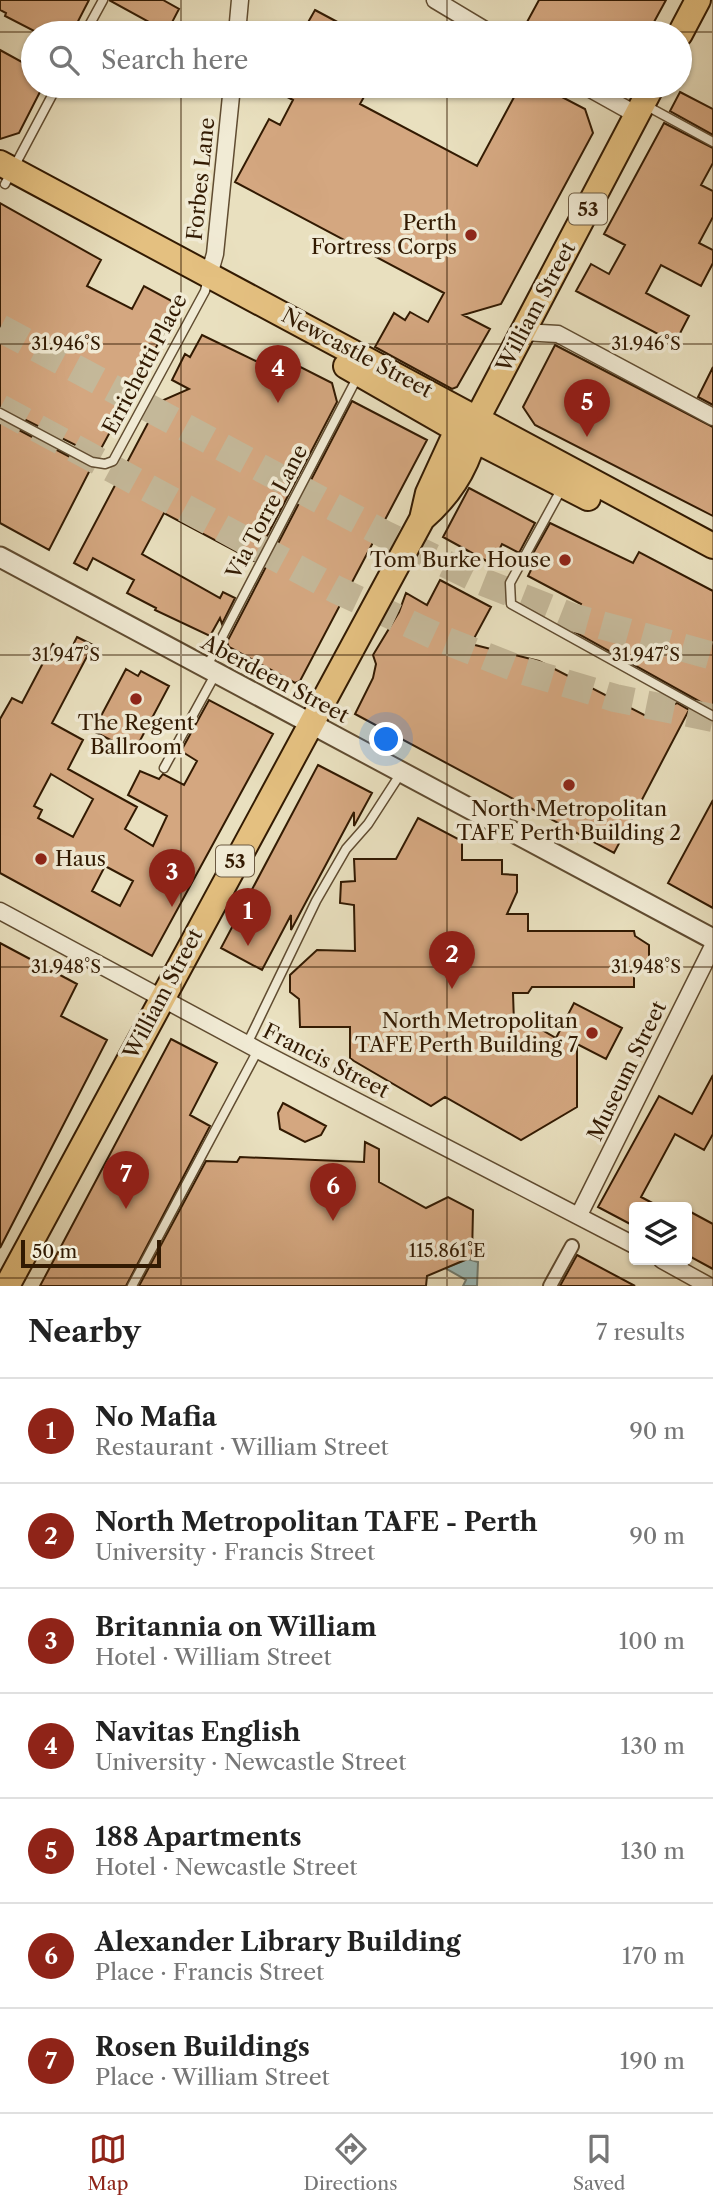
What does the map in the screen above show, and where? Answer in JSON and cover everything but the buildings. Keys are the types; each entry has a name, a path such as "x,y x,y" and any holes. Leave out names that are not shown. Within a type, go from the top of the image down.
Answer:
{"main road":[{"path":"687,21 698,0"},
{"name":"William Street","path":"7,1286 309,723 422,519 446,498 470,429 644,101"},
{"name":"Newcastle Street","path":"5,174 470,429 563,485 713,562"},
{"name":"Newcastle Street","path":"207,283 359,373 713,546"}],"street":[{"path":"238,21 240,0"},
{"path":"435,0 470,21"},
{"name":"Forbes Lane","path":"207,283 215,254 231,98"},
{"path":"523,332 558,334 713,417"},
{"name":"Aberdeen Street","path":"0,557 713,939"},
{"name":"Francis Street","path":"0,911 253,1047 629,1242"},
{"name":"Museum Street","path":"579,1215 713,946"},
{"path":"550,1286 572,1245"},
{"path":"671,1265 709,1286"}],"lane":[{"path":"92,21 103,0"},
{"path":"5,174 50,98"},
{"path":"644,101 713,142"},
{"name":"Errichetti Place","path":"0,413 92,462 106,464 113,461 207,283"},
{"name":"Via Torre Lane","path":"164,768 359,373"},
{"path":"563,485 510,583 511,604 713,716"},
{"path":"132,1286 253,1047 316,901 346,849 368,824 401,773"}],"water":[{"path":"468,1259 478,1262 477,1286 463,1286 466,1280 445,1268"}],"tunnel":[{"path":"0,328 384,534 483,582 572,617 713,656"},
{"path":"0,408 335,589 444,640 521,670 615,698 713,718"}],"place":[{"name":"Perth Fortress Corps","path":"471,235"},
{"name":"Navitas English","path":"278,403"},
{"name":"188 Apartments","path":"587,437"},
{"name":"Tom Burke House","path":"565,560"},
{"name":"The Regent Ballroom","path":"136,699"},
{"name":"North Metropolitan TAFE Perth Building 2","path":"569,785"},
{"name":"Haus","path":"41,859"},
{"name":"Britannia on William","path":"172,907"},
{"name":"No Mafia","path":"248,946"},
{"name":"North Metropolitan TAFE - Perth","path":"452,989"},
{"name":"North Metropolitan TAFE Perth Building 7","path":"592,1033"},
{"name":"Rosen Buildings","path":"126,1209"},
{"name":"Alexander Library Building","path":"333,1221"}]}
